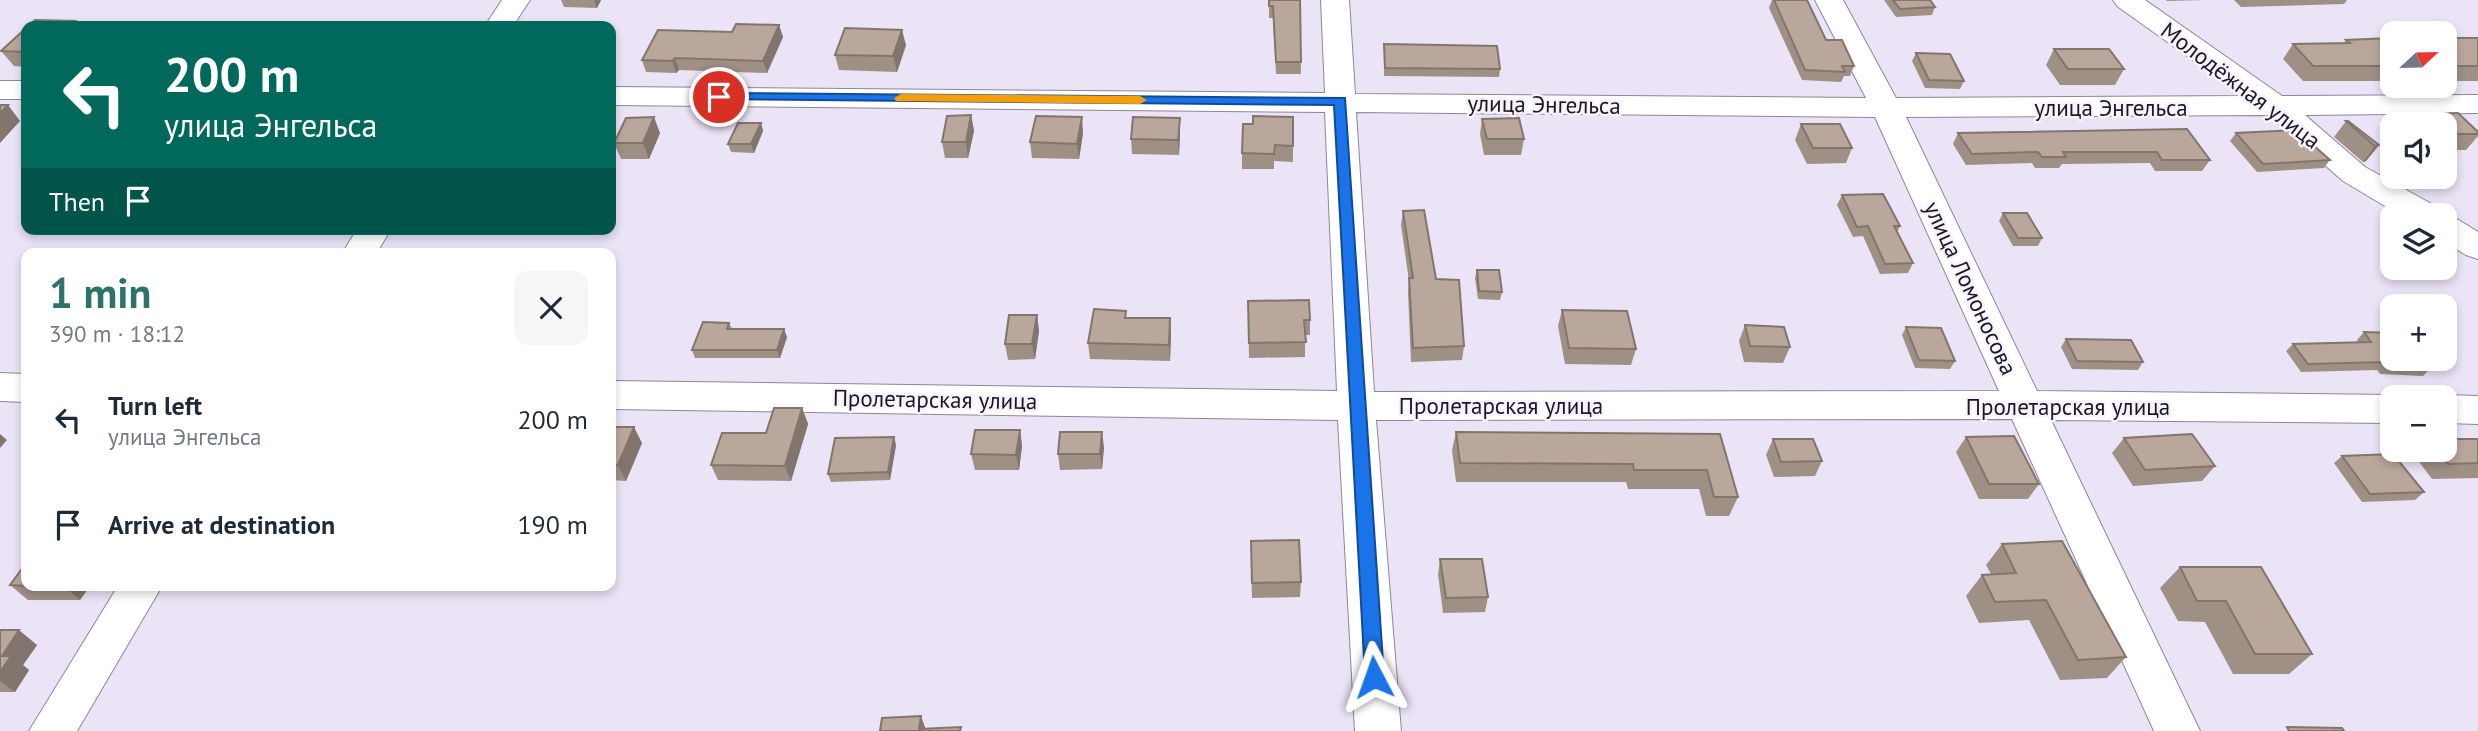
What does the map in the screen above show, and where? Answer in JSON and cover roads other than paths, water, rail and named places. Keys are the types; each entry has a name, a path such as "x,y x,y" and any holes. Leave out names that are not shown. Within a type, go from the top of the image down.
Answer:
{"street":[{"path":"502,21 516,0"},
{"path":"1335,0 1356,405 1378,731"},
{"name":"улица Ломоносова","path":"1829,0 1886,108 2177,731"},
{"name":"Молодёжная улица","path":"2127,0 2278,107 2354,174 2404,203"},
{"path":"0,90 21,90"},
{"name":"улица Энгельса","path":"616,96 1886,108 2478,104"},
{"path":"2457,234 2478,247"},
{"path":"0,387 21,388"},
{"name":"Пролетарская улица","path":"616,395 1356,405 2026,405 2380,409"},
{"path":"2457,409 2478,410"},
{"path":"52,731 138,591"}]}
